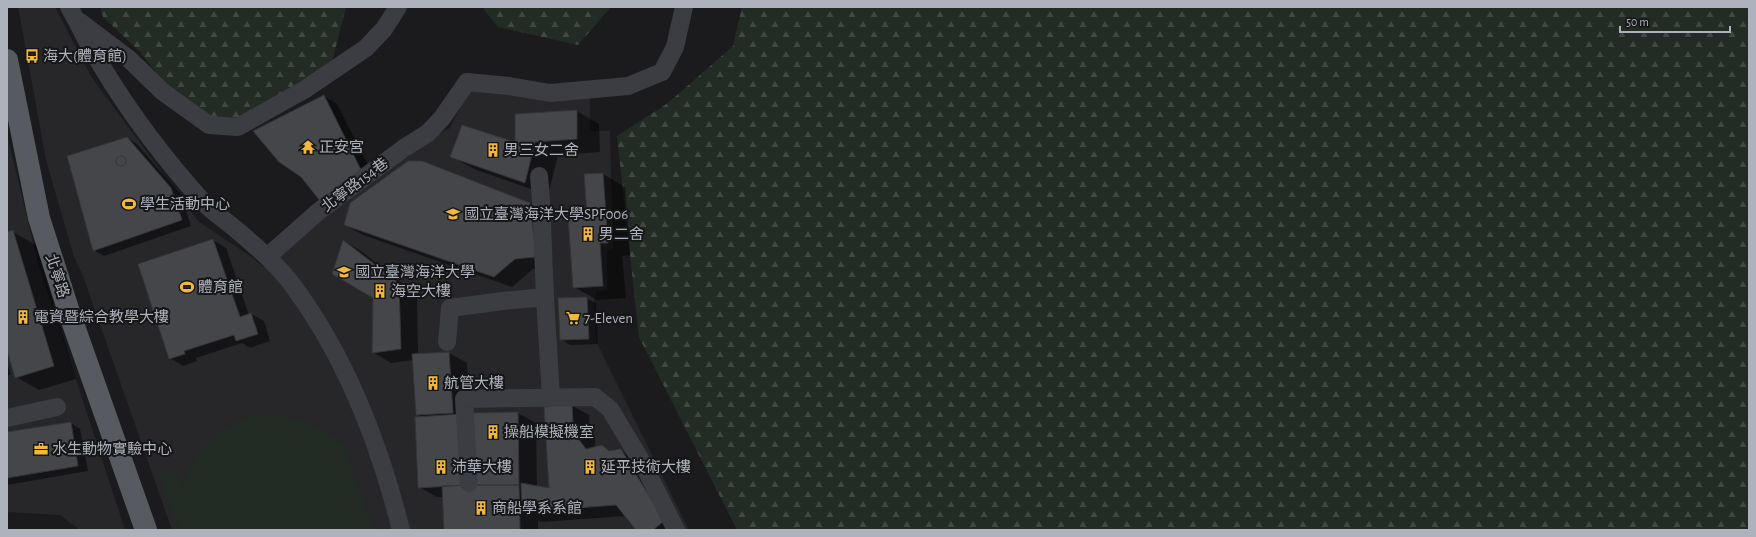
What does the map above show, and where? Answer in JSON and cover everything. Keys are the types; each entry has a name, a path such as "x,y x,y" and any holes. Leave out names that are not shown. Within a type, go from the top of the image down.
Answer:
{"main road":[{"name":"北寧路","path":"7,60 39,218 70,315 146,530"}],"street":[{"path":"72,12 129,59 163,92 208,125 238,127 304,90 366,48 384,29 398,7"},
{"name":"北寧路154巷","path":"268,256 319,211 428,132 442,118 467,82 509,86 550,93 628,86 662,72 675,47 684,7"},
{"path":"72,12 100,65 159,151 207,206 268,256 290,283 318,323 349,380 373,436 401,530"},
{"path":"539,176 551,398"},
{"path":"447,342 450,308 545,297"},
{"path":"469,483 464,399 595,397 610,409 643,464 676,530"},
{"path":"7,418 57,407"}],"shaded area":[{"name":"國立臺灣海洋大學","path":"18,7 55,7 92,78 198,221 253,258 263,267 331,208 431,138 450,128 471,86 590,95 590,131 610,131 613,248 607,250 607,290 597,291 594,300 596,341 689,530 172,530 83,276 74,257 46,160"},
{"path":"7,134 38,263 125,530 80,530 60,515 7,512"}],"green space":[{"path":"100,7 346,7 332,62 244,118 209,119 180,103 140,52 103,17"},
{"path":"482,7 611,7 578,45 498,27"},
{"path":"742,7 1749,7 1749,530 737,530 639,337 617,136 668,103 733,46"},
{"path":"271,414 299,420 322,429 343,444 373,530 179,530 159,475 175,470 182,488 191,466 208,441 249,417"}],"building":[{"name":"正安宮","path":"324,95 361,170 321,202 301,177 279,162 253,131"},
{"name":"男三女二舍","path":"577,110 577,139 535,142 525,183 450,157 462,125 515,142 515,114"},
{"name":"學生活動中心","path":"127,137 171,188 182,220 93,251 67,156"},
{"path":"119,156 123,156 125,157 125,165 119,166 116,163 116,159"},
{"path":"408,161 422,161 530,203 536,257 515,259 494,277 344,225 350,203"},
{"name":"男二舍","path":"603,173 608,243 600,243 603,286 573,288 568,216 587,214 584,174"},
{"name":"電資暨綜合教學大樓","path":"13,230 54,366 15,378 7,350 7,232"},
{"name":"體育館","path":"213,239 240,317 251,313 258,334 236,341 234,335 184,351 185,354 169,359 138,264"},
{"name":"海空大樓","path":"343,240 399,283 401,349 372,353 373,298 332,274"},
{"path":"189,282 194,287 189,292 184,287"},
{"name":"7-Eleven","path":"587,297 589,339 560,340 558,298"},
{"name":"航管大樓","path":"449,352 453,413 416,415 412,354"},
{"name":"延平技術大樓","path":"572,404 573,424 577,428 577,437 586,449 602,445 609,451 621,449 664,521 653,530 636,530 616,505 522,512 521,483 549,488 544,407"},
{"name":"操船模擬機室","path":"518,412 519,485 471,485 468,413"},
{"name":"沛華大樓","path":"462,414 466,485 418,488 415,417"},
{"name":"水生動物實驗中心","path":"71,422 78,466 7,478 7,432"},
{"name":"商船學系系館","path":"519,485 520,530 444,530 442,486"}],"place":[{"name":"海大(體育館)","path":"32,56"},
{"name":"正安宮","path":"308,147"},
{"name":"男三女二舍","path":"493,150"},
{"name":"學生活動中心","path":"129,204"},
{"name":"國立臺灣海洋大學SPF006","path":"453,214"},
{"name":"男二舍","path":"588,234"},
{"name":"國立臺灣海洋大學","path":"344,272"},
{"name":"體育館","path":"187,287"},
{"name":"海空大樓","path":"380,291"},
{"name":"電資暨綜合教學大樓","path":"23,317"},
{"name":"7-Eleven","path":"573,318"},
{"name":"航管大樓","path":"433,383"},
{"name":"操船模擬機室","path":"493,432"},
{"name":"水生動物實驗中心","path":"41,449"},
{"name":"沛華大樓","path":"441,467"},
{"name":"延平技術大樓","path":"590,467"},
{"name":"商船學系系館","path":"481,508"}]}
